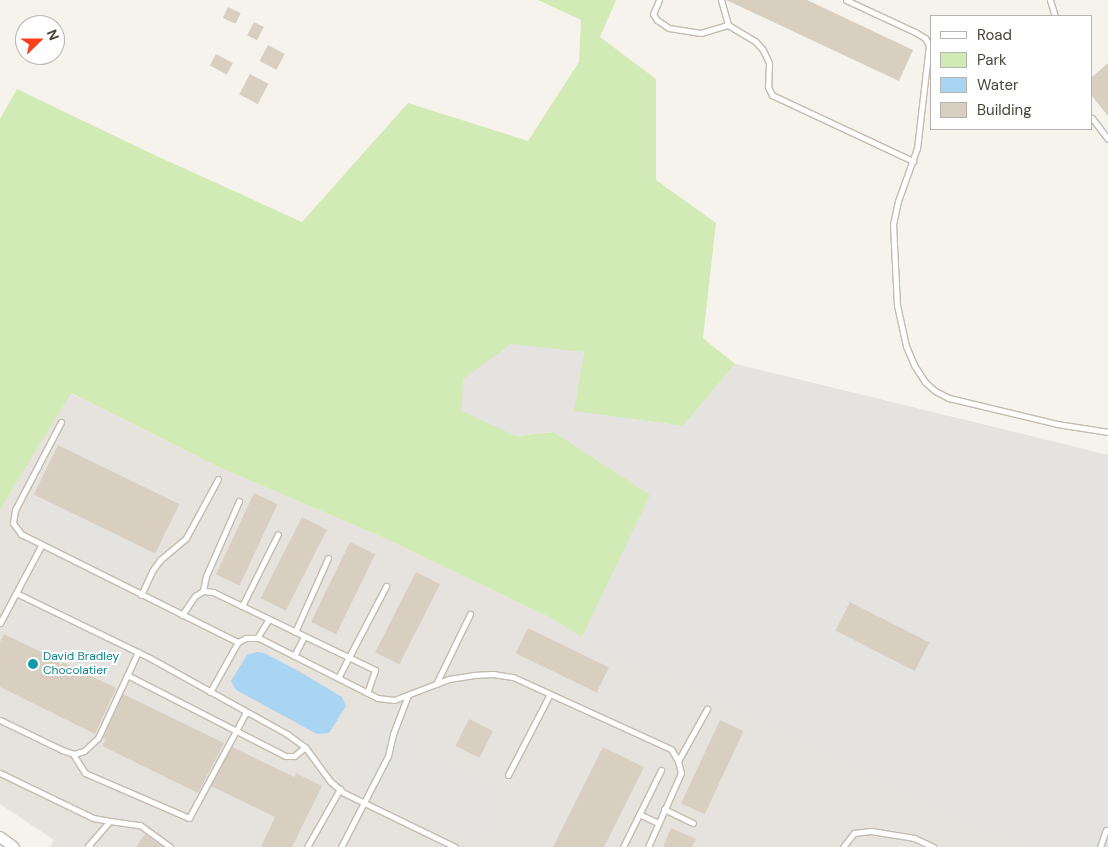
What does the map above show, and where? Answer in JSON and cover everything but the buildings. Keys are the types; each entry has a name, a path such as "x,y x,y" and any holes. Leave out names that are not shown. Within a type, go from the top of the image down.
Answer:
{"street":[{"path":"0,837 14,847"}],"lane":[{"path":"660,0 654,14 658,20 669,28 701,33 728,25 742,31 763,50 768,63 768,87 772,95 913,161"},
{"path":"722,0 728,25"},
{"path":"846,0 915,32 925,38 929,45 918,139 913,161 898,201 893,224 897,304 906,346 914,365 935,391 949,398 1057,424 1108,432"},
{"path":"1050,0 1055,15"},
{"path":"1093,119 1108,139"},
{"path":"61,422 15,510 13,523 21,534 41,546 238,642"},
{"path":"141,595 152,571 160,560 186,538 218,479"},
{"path":"203,591 206,576 239,501"},
{"path":"242,606 278,534"},
{"path":"0,623 41,546"},
{"path":"295,632 328,558"},
{"path":"338,678 386,586"},
{"path":"182,615 194,596 203,591 213,592 375,670 367,693"},
{"path":"16,593 138,652 246,712 305,747 330,781 340,789 364,804 455,847"},
{"path":"436,684 470,614"},
{"path":"257,638 269,619"},
{"path":"294,656 304,636"},
{"path":"210,692 238,642 246,638 257,638 378,698 394,700 436,684 473,675 493,674 513,677 671,749 678,761 680,773 648,847"},
{"path":"73,754 84,751 98,738 138,652"},
{"path":"127,675 290,758 298,754 305,747"},
{"path":"341,847 388,756 393,734 408,694"},
{"path":"508,776 550,694"},
{"path":"678,761 707,709"},
{"path":"0,720 73,754 85,773 189,818 246,712"},
{"path":"623,847 661,770"},
{"path":"0,773 93,818 140,825 170,847"},
{"path":"307,847 340,789"},
{"path":"664,809 693,823"},
{"path":"640,814 658,823"},
{"path":"90,847 88,846 110,820"},
{"path":"843,847 854,833 871,830 914,838 933,847"},
{"path":"1100,847 1106,830"}],"shaded area":[{"path":"511,344 584,352 574,411 683,426 735,364 1108,455 1108,847 1023,847 582,637 650,495 554,432 516,436 462,411 463,379"},
{"path":"735,364 1108,455 1108,847 50,847 54,840 0,804 0,510 70,393 216,466 382,537 551,618 582,636 683,426"},
{"path":"34,499 86,524 82,532 85,534 91,523 152,553 136,585 79,558 86,543 79,539 74,549 22,523"},
{"path":"22,609 124,659 110,686 8,637"},
{"path":"384,710 417,726 407,748 504,795 479,847 348,785"}],"green space":[{"path":"538,0 616,0 600,37 656,79 656,180 716,223 703,338 735,364 683,426 573,411 584,352 516,436 554,432 651,495 582,637 551,618 382,537 216,466 71,393 0,510 0,119 17,89 148,152 302,222 408,103 528,141 579,62 581,20"}],"water":[{"path":"256,652 264,653 342,697 346,706 329,733 317,734 236,690 231,681 247,655"}],"place":[{"name":"David Bradley Chocolatier","path":"33,664"}]}
